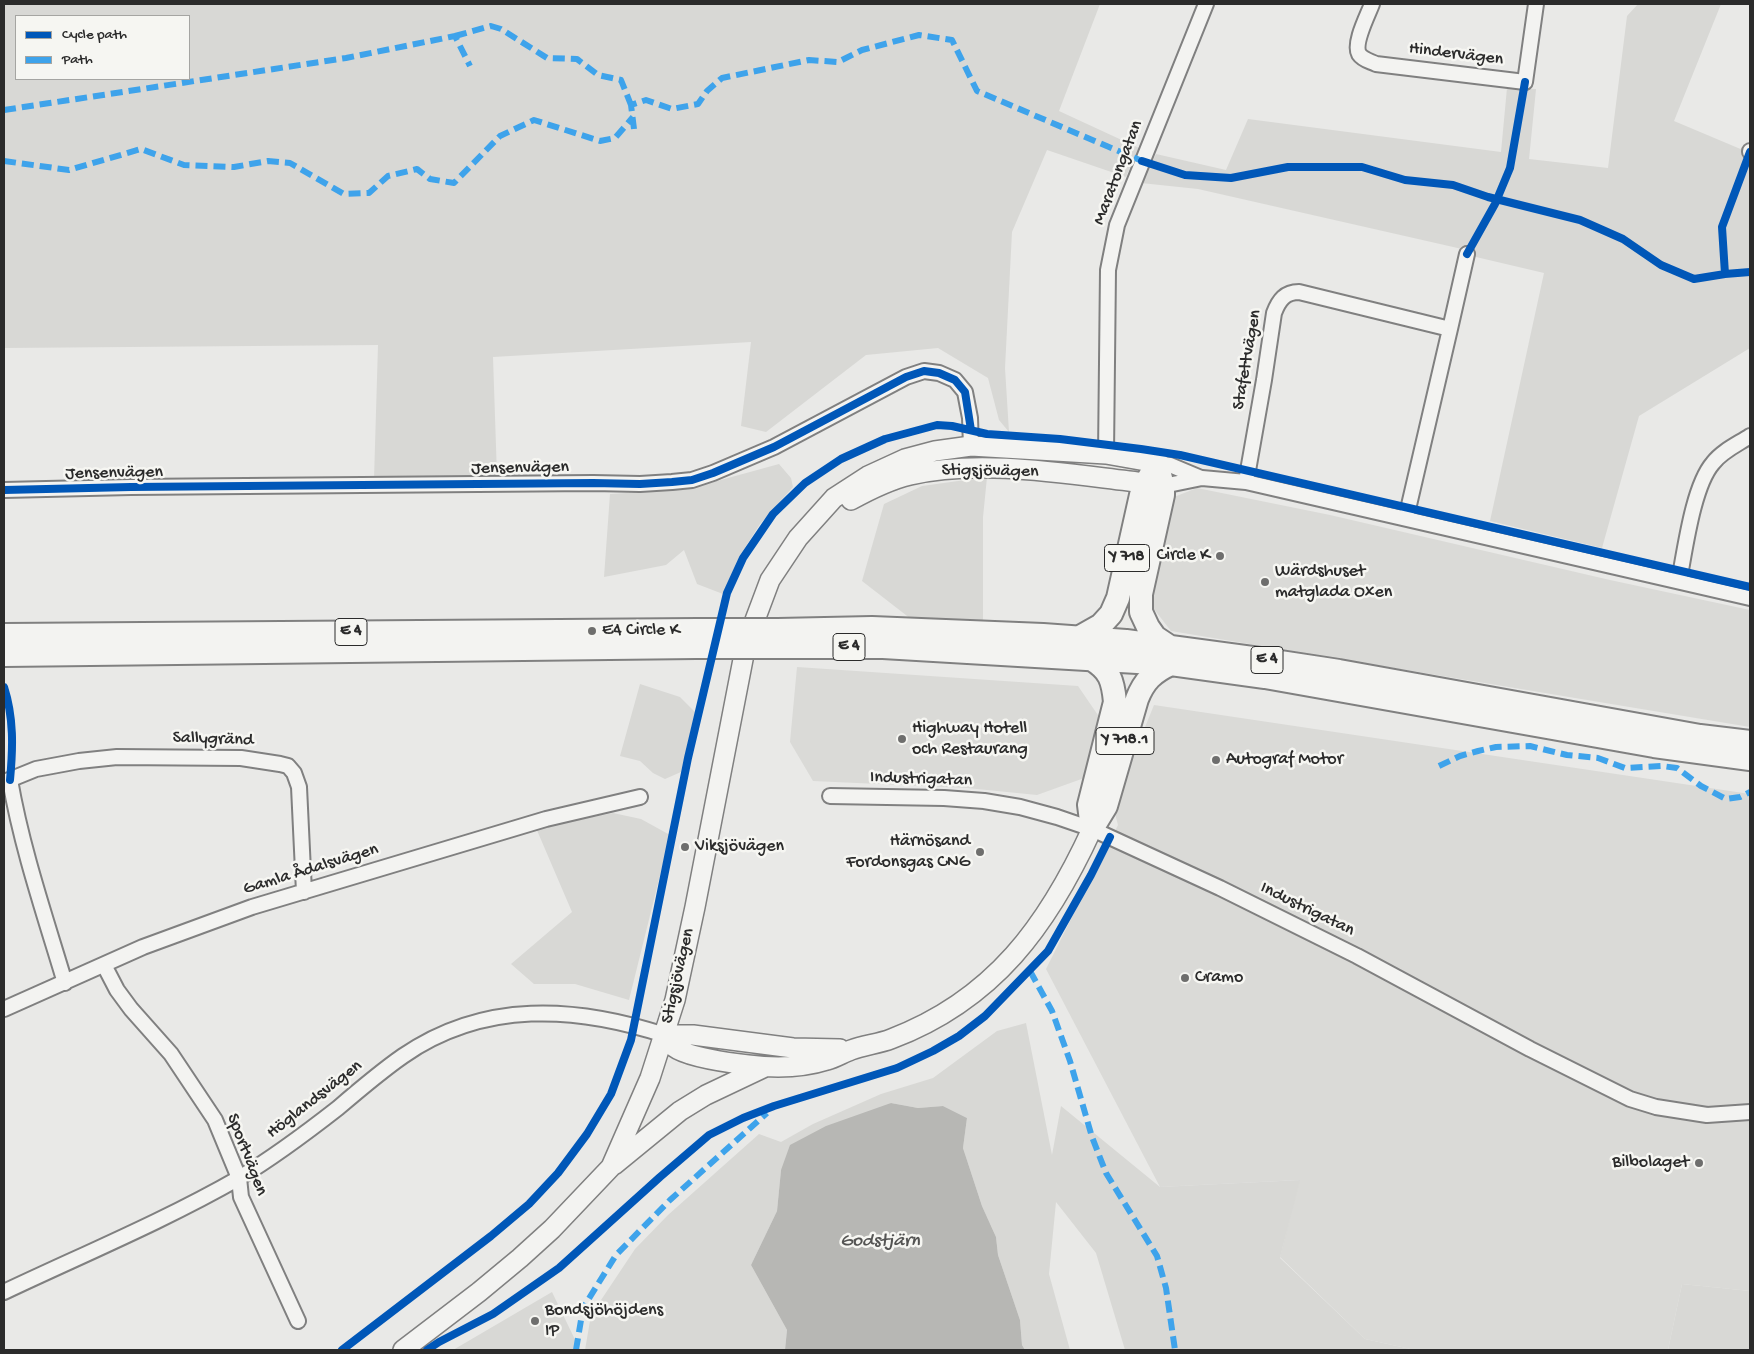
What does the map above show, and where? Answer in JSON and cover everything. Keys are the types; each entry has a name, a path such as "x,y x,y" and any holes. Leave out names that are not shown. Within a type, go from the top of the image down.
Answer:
{"highway":[{"name":"Y 718","path":"1157,463 1154,484 1160,508 1141,594 1141,605 1151,632 1171,656"},
{"name":"Y 718","path":"1078,638 1101,625 1111,614 1118,598 1141,495 1154,484"},
{"name":"E 4","path":"4,655 777,638 872,628 1078,638 1126,641 1171,656 1265,677 1654,746 1750,759"},
{"name":"E 4","path":"4,635 697,639"},
{"name":"E 4","path":"777,638 883,647 1091,659 1171,656 1339,671 1662,729 1750,742"},
{"name":"Y 718.1","path":"1092,829 1106,806 1136,699 1148,679 1171,656"},
{"name":"Y 718.1","path":"1091,659 1103,666 1108,673 1113,687 1115,702 1089,805 1092,829"}],"main road":[{"name":"Stigsjövägen","path":"403,1350 480,1292 520,1258 552,1229 611,1167 650,1078 675,1000 746,644 770,580 798,538 834,498 868,476 905,459 935,452 971,446 1106,454 1157,463"},
{"name":"Stigsjövägen","path":"814,520 872,488 910,475 950,469 1010,468 1154,484"},
{"name":"Y 718.1","path":"665,1035 674,1047 686,1053 738,1064 764,1067 808,1065 828,1060 852,1050 891,1040 943,1015 973,994 1004,968 1052,907 1075,866 1092,829"},
{"name":"Y 718.1","path":"665,1035 693,1034 794,1048 852,1050"},
{"path":"611,1167 680,1111 706,1095 764,1067"}],"street":[{"name":"Maratongatan","path":"1106,454 1108,270 1117,224 1206,4"},
{"name":"Hindervägen","path":"1372,4 1357,44 1358,53 1365,60 1376,64 1525,82 1536,4"},
{"path":"1406,518 1467,254"},
{"name":"Stafettvägen","path":"1246,482 1274,313 1278,303 1284,296 1291,292 1299,292 1450,329"},
{"name":"Jensenvägen","path":"4,490 141,487 640,484 692,480 774,447 906,377 924,371 939,373 955,380 965,392 970,418 971,446"},
{"path":"1679,581 1701,482 1712,463 1727,450 1750,436"},
{"path":"1157,463 1202,478"},
{"path":"1154,484 1202,478 1246,482 1750,598"},
{"name":"Sallygränd","path":"7,781 36,769 79,761 117,757 241,758 288,766 294,773 299,787 304,892"},
{"path":"7,781 65,983"},
{"name":"Industrigatan","path":"830,796 944,798 984,801 1057,816 1092,829 1220,888 1357,956 1530,1049 1630,1099 1665,1108 1707,1115 1750,1112"},
{"name":"Gamla Ådalsvägen","path":"4,1009 143,947 243,911 546,819 640,797"},
{"name":"Sportvägen","path":"104,965 122,996 146,1027 171,1054 215,1120 239,1178 241,1197 298,1321"},
{"name":"Höglandsvägen","path":"4,1292 180,1209 239,1178 288,1147 405,1055 435,1038 465,1026 505,1016 537,1012 603,1018 635,1025 665,1035"}],"shaded area":[{"path":"4,4 1100,4 1059,111 1139,148 1126,177 1047,150 1012,232 1005,368 1009,432 999,420 988,378 938,348 866,355 766,432 741,426 751,342 493,357 497,476 374,479 378,345 4,348"},
{"path":"1638,4 1721,4 1674,121 1750,153 1750,348 1639,416 1602,548 1490,521 1544,273 1476,257 1462,249 1198,189 1141,183 1156,154 1226,170 1248,119 1501,152 1507,88 1536,89 1529,159 1608,168 1627,16"},
{"path":"779,464 791,478 793,487 760,524 739,557 723,594 697,584 684,550 666,565 604,577 610,494 688,489"},
{"path":"987,477 983,517 983,620 911,619 862,581 884,504 922,486"},
{"path":"1197,488 1330,515 1610,580 1750,610 1750,727 1171,631 1150,604 1174,497"},
{"path":"797,667 1078,686 1102,721 1087,777 1037,795 967,788 813,781 790,742"},
{"path":"640,684 680,697 695,712 681,772 665,779 653,773 640,761 620,756"},
{"path":"1154,705 1750,794 1750,1291 1682,1284 1668,1350 1415,1350 1365,1339 1280,1257 1299,1180 1160,1187 1046,969 1118,825 1113,806"},
{"path":"613,813 641,819 670,835 629,1000 575,984 534,984 511,964 572,912 536,828"},
{"path":"1026,1023 1052,1155 1061,1106 1160,1187 1300,1180 1280,1258 1365,1339 1415,1350 1125,1350 1096,1253 1056,1202 1049,1274 1070,1350 1025,1350 1022,1345 1020,1320 998,1255 996,1237 982,1206 963,1148 967,1118 943,1106 918,1108 891,1103 781,1170 777,1211 751,1265 787,1330 785,1350 585,1350 591,1315 635,1249 668,1215 759,1134 781,1142 813,1124 881,1094 933,1078 997,1031"},
{"path":"1682,1284 1750,1291 1750,1350 1668,1350"},
{"name":"Bondsjöhöjdens IP","path":"552,1292 580,1350 453,1350"}],"water":[{"name":"Godstjärn","path":"891,1103 918,1108 943,1106 967,1118 963,1148 982,1206 996,1237 998,1255 1020,1320 1022,1345 1025,1350 785,1350 787,1330 751,1265 777,1211 781,1170 790,1145 826,1126"}],"marked path":[{"path":"455,36 491,26 501,29 547,58 577,59 598,75 621,80 631,105"},
{"path":"634,129 631,105 646,100 672,109 698,104 707,91 722,78 809,60 838,62 862,50 919,35 952,40 977,91 1142,161"},
{"path":"4,110 346,58 455,36 470,66"},
{"path":"4,161 69,170 141,149 184,165 234,167 268,161 290,163 344,194 369,193 388,176 417,169 430,179 454,183 500,136 534,120 600,141 615,138 633,117"},
{"path":"1439,766 1460,756 1496,747 1530,746 1567,755 1598,758 1625,768 1662,766 1677,768 1701,786 1726,799 1740,797 1750,792"},
{"path":"1030,971 1052,1011 1070,1061 1092,1137 1106,1173 1157,1256 1166,1288 1175,1350"},
{"path":"576,1350 583,1308 616,1255 670,1200 767,1113"}],"cycle path":[{"path":"1467,254 1495,204 1510,168 1525,82"},
{"path":"1725,274 1722,227 1750,152"},
{"path":"1142,161 1185,175 1231,178 1288,167 1362,167 1405,180 1453,185 1488,197 1580,220 1623,239 1661,265 1694,279 1750,272"},
{"path":"4,490 131,487 640,484 692,480 774,447 906,377 924,371 939,373 955,380 965,392 971,430"},
{"path":"342,1350 491,1236 529,1204 558,1173 587,1134 611,1094 631,1040 688,758 727,593 743,558 773,514 805,483 841,459 885,439 937,425 952,426 987,434 1060,439 1141,449 1180,455 1750,587"},
{"path":"4,687 10,710 12,733 10,780"},
{"path":"427,1350 493,1314 559,1268 709,1135 743,1118 774,1106 897,1068 959,1036 985,1016 1048,951 1110,837"}],"place":[{"name":"Circle K","path":"1220,556"},
{"name":"Wärdshuset matglada Oxen","path":"1265,582"},
{"name":"E4 Circle K","path":"592,631"},
{"name":"Highway Hotell och Restaurang","path":"902,739"},
{"name":"Autograf Motor","path":"1216,760"},
{"name":"Viksjövägen","path":"685,847"},
{"name":"Härnösand Fordonsgas CNG","path":"980,852"},
{"name":"Cramo","path":"1185,978"},
{"name":"Bilbolaget","path":"1699,1163"},
{"name":"Bondsjöhöjdens IP","path":"535,1321"}]}
